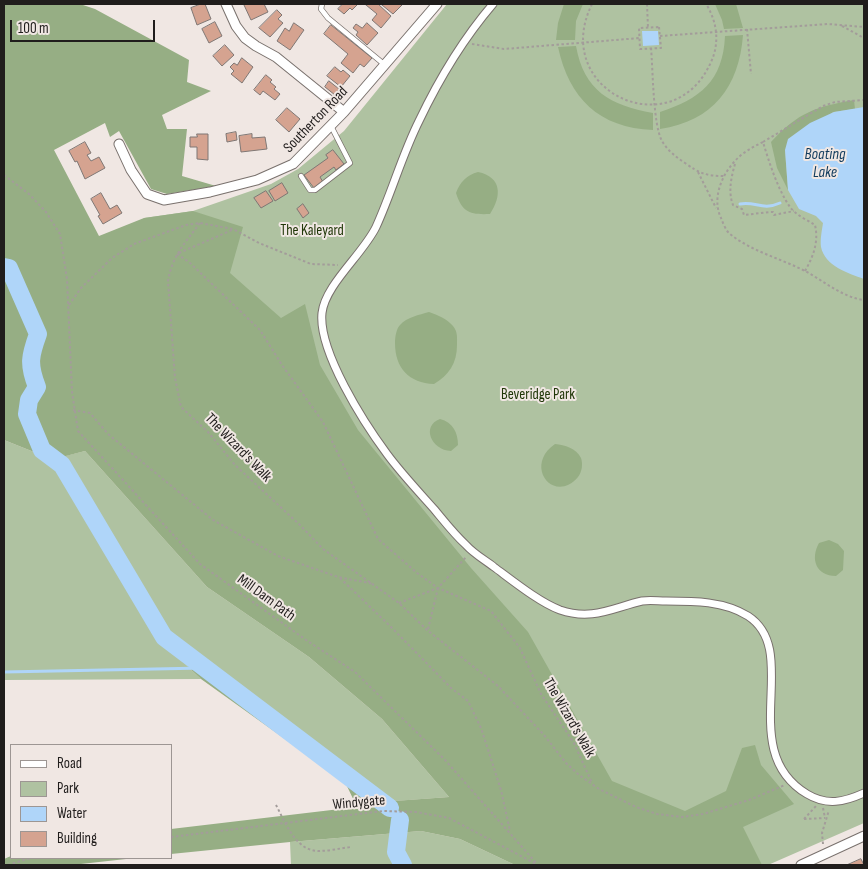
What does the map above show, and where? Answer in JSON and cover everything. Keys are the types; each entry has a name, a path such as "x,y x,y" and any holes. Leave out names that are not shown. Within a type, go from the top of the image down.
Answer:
{"street":[{"path":"226,4 236,26 245,38 276,57 344,112"},
{"name":"Southerton Road","path":"119,144 131,170 147,194 164,200 210,192 257,180 293,164 344,112 437,4"},
{"path":"493,4 470,31 444,71 418,122 375,228 364,248 332,290 322,309 322,326 333,363 352,400 387,455 472,551 525,590 560,610 592,615 645,600 697,601 712,603 743,613 755,621 768,642 771,656 770,729 772,743 780,767 791,783 821,800 832,802 850,799 864,793"},
{"path":"802,865 864,836"}],"lane":[{"path":"322,4 321,9 328,18 385,65"},
{"path":"300,176 310,190 315,190 350,163 331,126"}],"path":[{"path":"592,4 585,19 582,42 589,67 603,86 622,100 645,105 668,102 689,92 705,76 715,54 716,31 712,14 706,4"},
{"path":"647,4 648,28"},
{"path":"660,36 828,24 864,28"},
{"path":"840,25 864,38"},
{"path":"659,27 661,48 640,49 639,28 648,28 659,27"},
{"path":"747,29 751,74"},
{"path":"463,43 504,49 640,38"},
{"path":"651,48 658,129 662,142 674,156 698,172 710,176 724,176"},
{"path":"717,209 717,194 724,176 744,154 822,106 835,102 864,100"},
{"path":"763,142 790,207 815,226 817,233 813,254 805,271"},
{"path":"735,162 730,184 732,201 733,205 742,209 744,215 773,212 774,216 795,211"},
{"path":"698,172 728,232 737,239 764,254 805,271 834,288 864,300"},
{"name":"Mill Dam Path","path":"4,175 29,194 46,212 60,234 68,279 70,352 74,410 78,431 200,564 299,635 356,672 445,760 538,865"},
{"path":"69,305 81,288 112,258 134,244 200,223 232,229 259,243 311,264 350,264"},
{"name":"The Wizard's Walk","path":"200,223 177,254 171,266 168,281 175,378 181,407 208,432 235,465 323,549 399,603 428,630 498,686 544,735 566,763 593,785 636,807 657,814 682,817 703,814 749,800 791,783"},
{"path":"177,254 232,229"},
{"name":"The Wizard's Walk","path":"177,254 189,262 260,330 282,365 323,422 378,539 417,573 438,588 491,611 520,648 540,694 574,743 593,785"},
{"path":"74,410 90,413 108,434 214,520 278,556 338,576 376,585"},
{"path":"399,603 438,588 472,551"},
{"path":"338,576 451,688 468,701 481,728 501,790 510,834"},
{"path":"428,630 438,588"},
{"path":"821,800 804,820 825,819"},
{"path":"821,800 825,819"},
{"path":"827,853 822,842 825,819 832,802"},
{"path":"276,806 292,834 302,845 313,851 351,847"},
{"name":"Windygate","path":"172,837 383,811 416,812 449,818 538,865"},
{"path":"8,865 27,859"}],"green space":[{"path":"4,4 80,4 95,9 189,60 187,82 211,91 162,115 167,129 187,129 182,176 216,186 167,194 151,189 119,131 110,137 105,123 54,150 99,236 144,218 193,211 243,227 230,273 281,318 305,304 320,365 358,430 471,568 528,632 612,781 685,811 726,791 742,748 755,745 761,765 794,804 743,827 762,865 515,865 460,839 421,831 172,854 172,829 357,807 345,782 201,679 155,636 61,474 34,452 4,440","holes":["85,451 207,587 309,657 382,719 449,797 394,801 229,682 167,632 62,457"]},
{"name":"Beveridge Park","path":"447,4 864,4 864,823 768,865 570,865 78,317 144,218 193,211 271,184 298,169 344,131"},
{"path":"564,4 583,4 576,21 575,40 556,40 558,23"},
{"path":"715,4 736,4 743,28 724,29"},
{"path":"743,35 736,70 720,98 695,118 679,125 660,129 660,112 687,101 698,94 714,76 720,65 725,36"},
{"path":"576,46 585,74 593,85 612,100 638,110 653,113 653,130 634,128 617,123 589,107 570,81 558,47"},
{"path":"854,100 855,109 833,112 785,150 788,190 777,168 771,142 790,124 808,112"},
{"path":"478,172 492,178 498,188 497,201 490,214 477,214 468,211 461,204 456,193 464,180"},
{"path":"429,312 442,317 451,324 456,331 457,337 457,351 454,363 444,377 434,384 417,381 405,372 398,360 395,343 398,329 403,322"},
{"path":"440,419 445,420 456,432 458,445 451,451 438,447 431,437 431,427 434,422"},
{"path":"4,440 34,452 61,474 155,636 201,679 4,680"},
{"path":"555,444 573,449 581,458 581,470 578,477 569,485 560,487 552,485 542,471 542,462 546,453"},
{"path":"85,451 207,587 309,657 382,719 449,797 395,801 229,682 167,632 61,457"},
{"path":"829,540 838,544 844,551 843,570 836,576 819,570 815,560 816,549 819,543"},
{"path":"421,831 460,839 515,865 291,865 290,842"},
{"path":"10,856 10,859 126,859 72,865 4,865 4,859"}],"water":[{"path":"642,31 658,31 659,45 643,46"},
{"name":"Boating Lake","path":"864,107 864,279 838,268 823,254 821,235 823,223 816,216 799,209 788,190 785,150 788,139 810,123 834,112"}],"building":[{"path":"205,4 211,19 197,25 191,8"},
{"path":"264,4 268,12 251,20 244,5"},
{"path":"343,4 358,4 344,14 338,9"},
{"path":"378,4 391,16 381,28 372,20 377,14 366,5"},
{"path":"383,4 403,4 393,14"},
{"path":"277,10 282,15 278,19 283,23 270,37 259,28"},
{"path":"215,22 222,36 209,43 202,29"},
{"path":"294,23 304,30 290,50 277,41 285,28 289,31"},
{"path":"367,23 378,33 367,45 356,35 358,32 353,28 356,24 362,28"},
{"path":"331,25 372,58 364,67 360,64 353,73 341,63 348,54 324,34"},
{"path":"225,45 234,55 222,66 213,56"},
{"path":"242,58 253,67 242,83 231,74 234,71 230,67 234,63 237,65"},
{"path":"335,67 341,72 343,70 350,76 341,87 327,76"},
{"path":"266,75 276,87 274,89 280,94 275,100 263,91 260,95 254,90"},
{"path":"329,81 339,89 335,95 325,87"},
{"path":"287,108 300,119 289,132 276,120"},
{"path":"236,132 237,140 227,142 226,134"},
{"path":"197,134 208,134 208,160 197,159 197,147 190,147 190,137 197,137"},
{"path":"252,134 252,138 265,137 267,149 241,152 239,136"},
{"path":"85,142 91,153 87,155 91,161 99,157 105,168 85,179 77,161 75,162 69,151"},
{"path":"333,150 344,164 336,170 334,167 320,177 323,182 314,188 304,175 328,158 326,155"},
{"path":"282,183 288,193 275,201 269,191"},
{"path":"266,191 273,201 261,208 254,198"},
{"path":"101,193 110,209 117,205 122,213 103,224 91,199"},
{"path":"303,204 309,213 303,218 297,209"},
{"path":"861,859 864,865 847,865"}],"waterway":[{"path":"740,204 768,206 780,203"},
{"path":"4,267 9,268 38,334 31,360 32,372 37,387 29,400 27,414 42,450 62,465 164,637 390,808"},
{"path":"4,672 204,668"},
{"path":"400,820 396,852 403,865"}],"park label":[{"name":"The Kaleyard","path":"312,231"}]}
